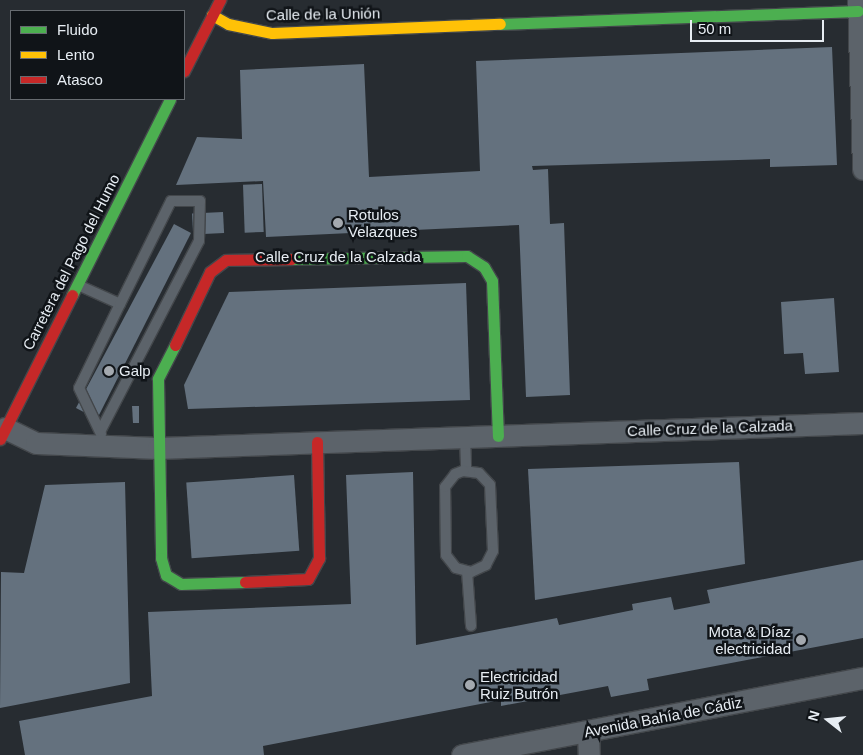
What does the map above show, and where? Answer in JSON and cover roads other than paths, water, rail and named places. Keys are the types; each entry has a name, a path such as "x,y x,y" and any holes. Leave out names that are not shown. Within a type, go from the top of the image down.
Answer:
{"street":[{"path":"185,69 220,0"},
{"path":"858,6 863,169"},
{"name":"Calle de la Unión","path":"212,15 228,24 272,32 858,6"},
{"name":"Carretera del Pago del Humo","path":"3,434 169,100"},
{"name":"Calle Cruz de la Calzada","path":"317,442 319,558 308,579 200,584 173,580 162,567 157,393 163,366 210,272 226,260 236,257 467,256 484,267 492,280 498,436"},
{"name":"Calle Cruz de la Calzada","path":"3,434 36,443 101,439 158,448 863,423"},
{"name":"Avenida Bahía de Cádiz","path":"462,755 863,678"},
{"path":"588,732 589,755"}],"lane":[{"path":"171,201 200,201 199,240 101,439 80,388 171,201"},
{"path":"77,284 120,304"},
{"path":"465,436 466,471"},
{"path":"466,471 479,473 490,485 493,550 486,565 467,572 456,568 446,555 444,495 449,480 466,471"},
{"path":"467,572 471,626"}],"place":[{"name":"Rotulos Velazques","path":"338,223"},
{"name":"Galp","path":"109,371"},
{"name":"Mota & Díaz electricidad","path":"801,640"},
{"name":"Electricidad Ruiz Butrón","path":"470,685"}]}
